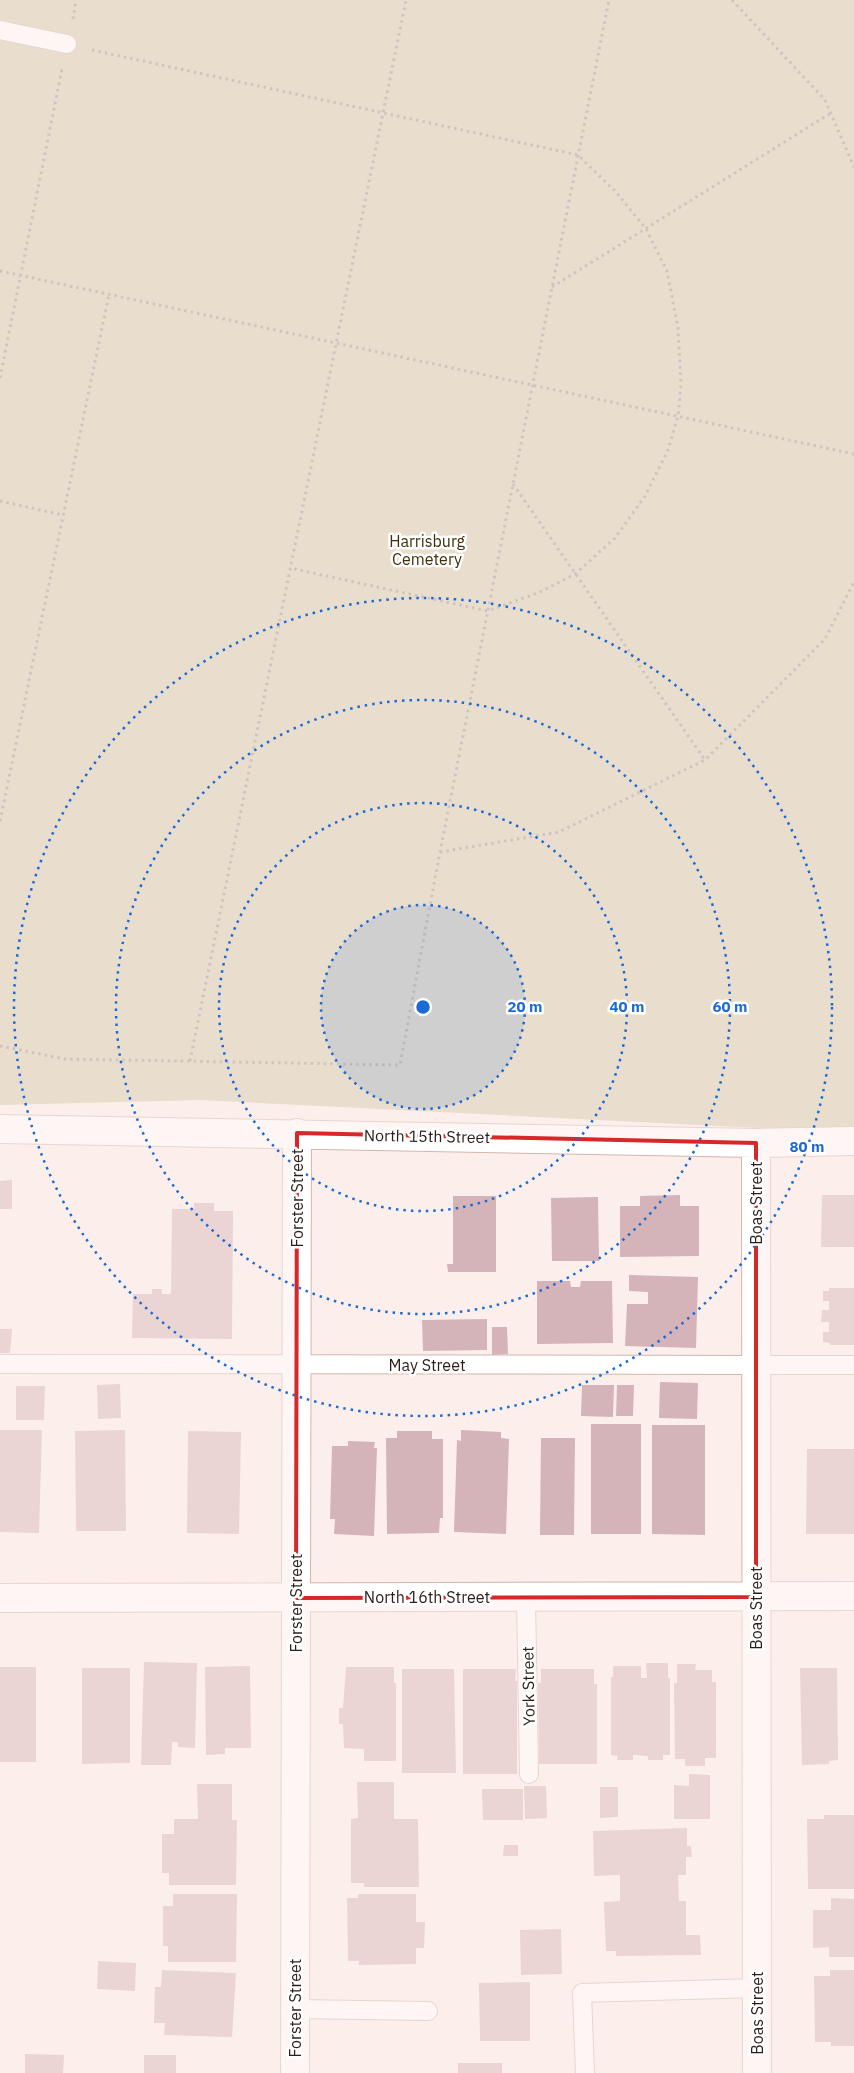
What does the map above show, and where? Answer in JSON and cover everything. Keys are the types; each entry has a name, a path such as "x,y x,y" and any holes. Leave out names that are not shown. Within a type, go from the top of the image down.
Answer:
{"street":[{"name":"North 15th Street","path":"0,1129 756,1143 854,1141"},
{"name":"Forster Street","path":"295,2073 297,1133"},
{"name":"Boas Street","path":"756,1143 757,2073"},
{"name":"North 16th Street","path":"0,1598 854,1596"}],"lane":[{"path":"0,30 67,44"},
{"name":"May Street","path":"0,1364 854,1365"},
{"name":"York Street","path":"526,1597 529,1774"},
{"path":"585,2073 582,1993 757,1988"},
{"path":"295,2009 428,2011"}],"path":[{"path":"0,378 76,0"},
{"path":"190,1061 406,0"},
{"path":"0,1046 65,1059 400,1065 440,852 609,0"},
{"path":"732,0 825,100 854,168"},
{"path":"67,44 578,155 616,192 646,229 667,271 678,328 681,384 678,416 668,450 646,496 615,538 575,574 540,592 488,610 290,568"},
{"path":"552,287 831,113"},
{"path":"0,271 854,454"},
{"path":"0,821 109,294"},
{"path":"513,484 705,760"},
{"path":"0,502 63,515"},
{"path":"440,852 559,832 705,760 825,639 854,582"}],"highlighted area":[{"path":"297,1133 756,1143 756,1597 296,1598"}],"green space":[{"name":"Harrisburg Cemetery","path":"0,0 854,0 854,1129 818,1131 200,1100 0,1105"}],"building":[{"path":"12,1180 12,1209 0,1209 0,1181"},
{"path":"680,1195 680,1206 699,1206 699,1256 620,1257 620,1206 640,1206 640,1196"},
{"path":"822,1195 854,1195 854,1247 821,1247"},
{"path":"453,1196 496,1196 496,1272 448,1272 447,1264 453,1264"},
{"path":"598,1197 599,1261 552,1261 551,1198"},
{"path":"194,1203 214,1203 214,1211 233,1211 232,1339 132,1338 133,1294 152,1294 152,1289 162,1289 162,1294 171,1294 172,1209 194,1209"},
{"path":"629,1275 698,1277 696,1348 625,1346 627,1304 648,1304 648,1292 629,1291"},
{"path":"537,1281 570,1281 571,1287 580,1287 581,1281 612,1281 613,1343 537,1344"},
{"path":"829,1288 854,1288 854,1345 830,1345 830,1343 823,1342 823,1332 829,1332 829,1322 821,1322 822,1310 829,1310 829,1301 823,1301 823,1291 829,1291"},
{"path":"487,1319 487,1350 423,1351 422,1320"},
{"path":"492,1327 507,1327 508,1354 492,1355"},
{"path":"0,1329 12,1329 10,1353 0,1353"},
{"path":"660,1382 698,1383 697,1419 659,1418"},
{"path":"120,1384 121,1418 98,1419 97,1385"},
{"path":"582,1385 614,1385 613,1417 581,1416"},
{"path":"617,1385 634,1385 633,1416 616,1416"},
{"path":"16,1386 45,1386 44,1420 16,1420"},
{"path":"591,1424 641,1424 641,1534 591,1534"},
{"path":"652,1425 705,1425 705,1535 652,1534"},
{"path":"0,1430 42,1430 39,1533 0,1532"},
{"path":"125,1430 126,1531 76,1531 75,1431"},
{"path":"461,1430 501,1432 501,1438 509,1439 506,1534 454,1532 457,1440 461,1441"},
{"path":"188,1431 241,1432 239,1534 187,1533"},
{"path":"397,1431 432,1431 432,1439 443,1439 443,1518 440,1518 439,1533 387,1534 386,1438 397,1438"},
{"path":"541,1438 575,1438 574,1535 540,1535"},
{"path":"348,1441 375,1442 374,1448 377,1448 374,1536 334,1534 335,1519 330,1519 332,1446 348,1446"},
{"path":"807,1449 854,1449 854,1534 806,1534"},
{"path":"144,1662 197,1663 195,1748 178,1747 178,1742 172,1742 171,1765 141,1765"},
{"path":"646,1663 668,1663 668,1678 670,1678 670,1755 663,1755 663,1760 648,1760 648,1756 633,1755 633,1760 617,1760 618,1756 611,1755 611,1677 613,1677 613,1666 641,1666 641,1678 647,1678"},
{"path":"677,1664 696,1664 695,1670 712,1670 712,1682 716,1682 716,1758 705,1758 705,1766 685,1766 685,1759 675,1759 674,1683 677,1683"},
{"path":"250,1666 251,1748 225,1748 225,1754 206,1755 205,1667"},
{"path":"0,1667 36,1667 36,1762 0,1762"},
{"path":"346,1667 394,1667 394,1683 396,1683 396,1761 364,1761 364,1749 344,1748 343,1724 339,1724 339,1708 343,1708"},
{"path":"82,1668 130,1668 130,1763 82,1764"},
{"path":"800,1668 837,1668 838,1760 829,1761 829,1764 802,1765"},
{"path":"402,1669 454,1669 456,1773 402,1773"},
{"path":"463,1669 516,1669 517,1774 463,1774"},
{"path":"541,1669 594,1669 594,1684 597,1684 597,1764 539,1764 538,1683 541,1683"},
{"path":"689,1774 710,1775 710,1819 674,1819 674,1785 689,1786"},
{"path":"357,1782 394,1782 394,1819 418,1819 419,1887 364,1887 364,1883 351,1883 351,1819 358,1818"},
{"path":"197,1784 232,1784 232,1820 237,1820 236,1885 169,1885 169,1873 162,1873 162,1834 174,1834 174,1819 198,1819"},
{"path":"524,1786 546,1786 547,1818 525,1819"},
{"path":"600,1787 618,1787 618,1817 600,1818"},
{"path":"482,1789 523,1789 523,1820 483,1820"},
{"path":"824,1815 854,1815 854,1889 808,1889 807,1819 824,1819"},
{"path":"687,1828 687,1846 691,1846 692,1857 686,1857 686,1875 678,1875 679,1901 686,1901 686,1935 700,1935 701,1955 616,1956 616,1951 606,1951 604,1902 620,1901 620,1875 594,1876 593,1831"},
{"path":"504,1845 518,1845 518,1856 503,1856"},
{"path":"173,1894 237,1894 236,1962 168,1962 168,1946 163,1946 163,1906 173,1906"},
{"path":"358,1894 416,1894 416,1922 425,1922 424,1948 416,1948 416,1964 359,1965 359,1961 348,1961 347,1898 358,1898"},
{"path":"831,1898 854,1899 854,1957 829,1957 829,1947 813,1948 813,1910 831,1910"},
{"path":"561,1929 562,1974 521,1975 520,1930"},
{"path":"98,1961 136,1963 135,1991 97,1989"},
{"path":"162,1970 236,1973 232,2037 164,2035 165,2023 154,2023 155,1987 161,1987"},
{"path":"830,1970 854,1970 854,2046 831,2046 831,2042 815,2042 814,1976 830,1976"},
{"path":"530,1982 530,2041 480,2041 479,1983"},
{"path":"25,2054 64,2055 63,2073 25,2073"},
{"path":"144,2055 176,2055 176,2073 144,2073"},
{"path":"458,2063 502,2063 502,2073 458,2073"}]}
